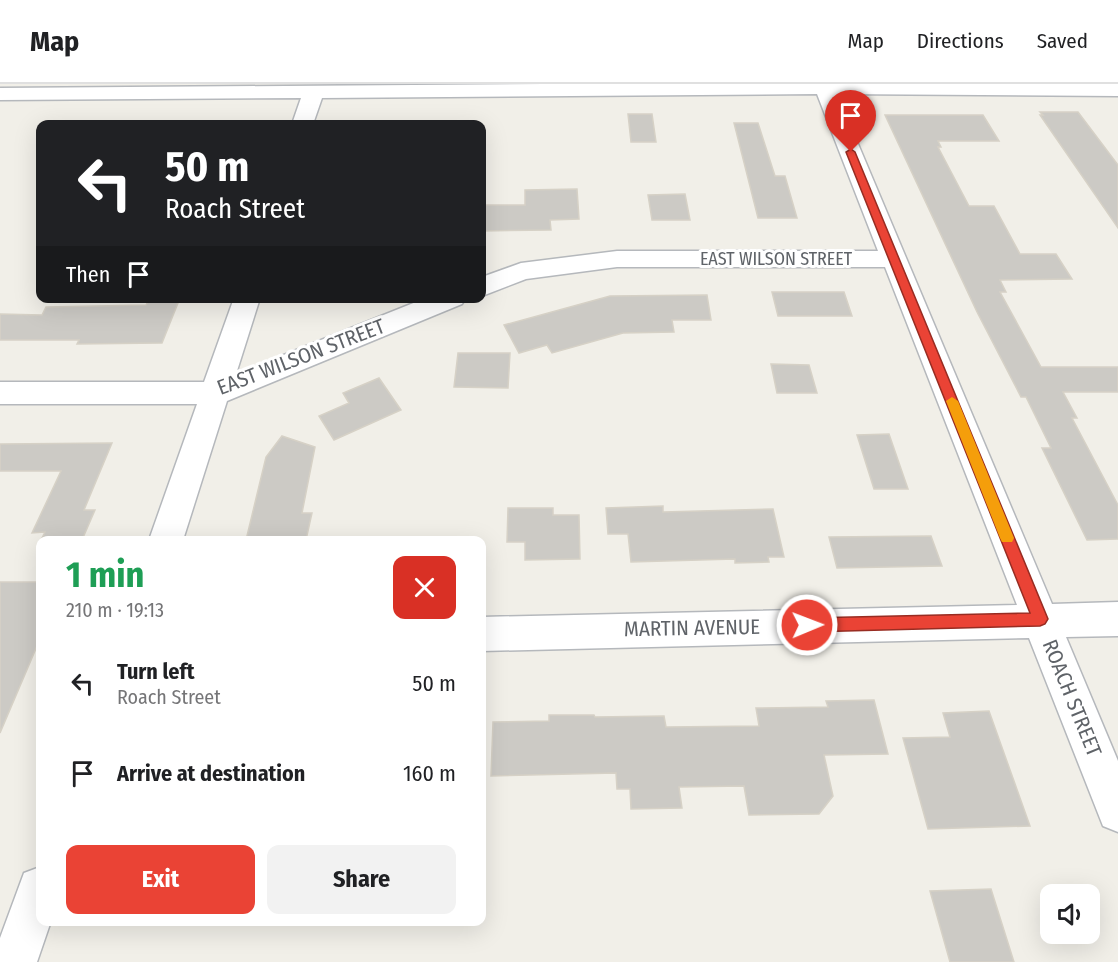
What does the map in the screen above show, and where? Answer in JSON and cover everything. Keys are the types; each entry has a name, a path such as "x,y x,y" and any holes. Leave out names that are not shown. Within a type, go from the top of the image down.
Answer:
{"street":[{"path":"0,94 273,88 313,93 824,86 1114,94"},
{"name":"ROACH STREET","path":"824,86 1118,812"},
{"path":"304,120 313,93"},
{"name":"EAST WILSON STREET","path":"486,285 521,271 617,259 894,259"},
{"path":"167,536 245,303"},
{"name":"EAST WILSON STREET","path":"0,393 217,393 441,303"},
{"name":"MARTIN AVENUE","path":"486,634 1040,619 1118,619"},
{"path":"14,962 36,900"}],"building":[{"path":"1040,112 1078,112 1118,165 1118,228 1040,115 1043,115"},
{"path":"628,114 652,114 656,142 631,142"},
{"path":"885,115 983,115 999,141 938,141 941,147 938,147 969,206 994,206 1020,254 1056,254 1072,279 1000,280 1006,292 1000,292 1041,367 1118,367 1118,392 1063,392 1077,418 1072,418 1118,505 1118,539 1087,540 1042,448 1051,448 1026,397 1021,397 977,312"},
{"path":"734,123 758,123 775,176 785,176 797,218 758,218"},
{"path":"577,189 579,219 550,220 551,230 486,231 486,205 525,205 525,190"},
{"path":"685,194 690,220 652,220 648,195"},
{"path":"772,292 844,292 852,316 778,316"},
{"path":"707,295 711,320 672,320 674,332 623,333 552,353 547,345 519,353 504,325 610,296"},
{"path":"147,303 178,303 162,343 77,344 79,340 0,340 0,314 42,315 46,307 146,305"},
{"path":"458,353 510,353 508,388 454,387"},
{"path":"771,364 809,365 817,393 777,393"},
{"path":"379,378 401,410 334,440 319,416 349,403 343,393"},
{"path":"889,434 908,489 874,489 857,435"},
{"path":"282,436 315,447 302,513 312,513 307,536 247,536 266,457"},
{"path":"112,443 84,510 95,510 84,536 43,536 45,532 32,533 61,471 0,471 0,444"},
{"path":"663,506 663,512 773,509 784,557 768,557 769,562 735,563 735,559 631,562 628,534 608,534 606,508"},
{"path":"508,508 553,508 553,515 579,515 580,559 525,560 525,542 507,542"},
{"path":"931,536 942,566 837,568 829,537"},
{"path":"0,582 36,582 36,648 0,733"},
{"path":"874,700 888,754 824,755 833,796 819,814 749,815 744,786 679,787 682,808 631,809 630,789 617,789 616,773 491,776 493,722 549,721 549,715 664,716 666,727 759,726 756,708 828,707 826,701"},
{"path":"989,711 1030,826 928,829 903,738 950,737 943,713"},
{"path":"991,889 1014,962 950,962 930,891"}],"slow traffic":[{"path":"952,401 1007,538"}],"route":[{"path":"807,625 1040,619 851,152"}]}
